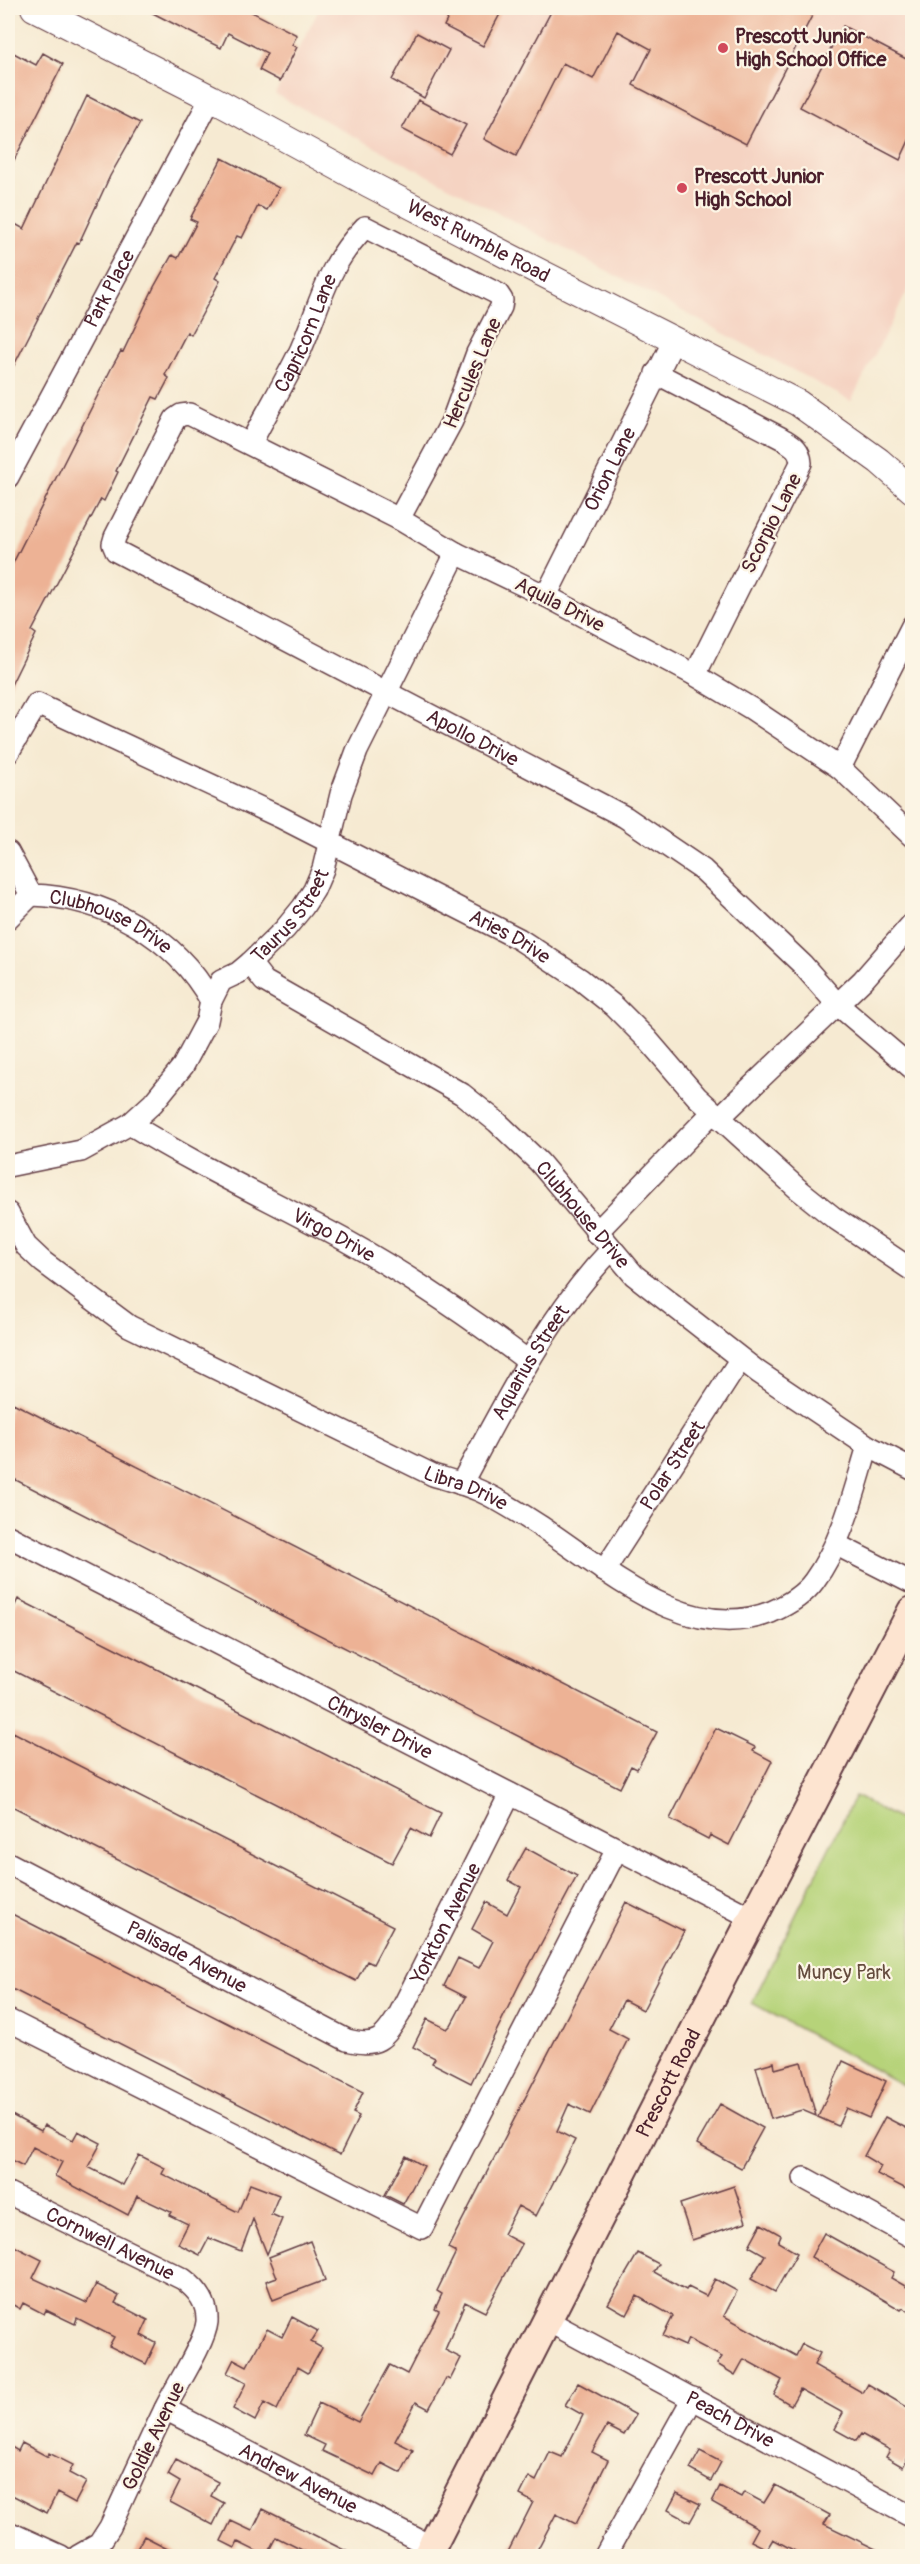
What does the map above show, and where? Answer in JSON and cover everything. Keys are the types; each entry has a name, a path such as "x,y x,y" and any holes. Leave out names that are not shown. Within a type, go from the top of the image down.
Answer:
{"main road":[{"name":"Prescott Road","path":"430,2552 721,1979 912,1611"}],"street":[{"name":"West Rumble Road","path":"34,8 211,98 369,184 798,403 879,461 912,490"},
{"name":"Park Place","path":"8,477 211,98"},
{"name":"Capricorn Lane","path":"251,443 302,346 325,284 350,242 365,227"},
{"name":"Hercules Lane","path":"365,227 498,294 502,300 501,307 477,353 452,422 399,519"},
{"name":"Orion Lane","path":"546,596 674,340"},
{"name":"Scorpio Lane","path":"659,369 781,438 796,447 801,454 801,463 694,675"},
{"name":"Aquila Drive","path":"181,415 189,414 251,443 399,519 456,553 546,596 694,675 752,709 840,768 912,836"},
{"name":"Apollo Drive","path":"181,415 175,419 115,537 113,544 116,551 625,817 703,870 802,964 837,1005 912,1068"},
{"name":"Taurus Street","path":"8,1166 81,1151 130,1124 153,1103 183,1066 207,1021 211,1001 221,981 238,973 285,929 314,890 323,869 341,794 353,762 456,553"},
{"path":"840,768 912,626"},
{"name":"Aries Drive","path":"8,753 38,704 204,780 497,927 580,979 614,1006 647,1039 697,1097 798,1189 833,1217 912,1270"},
{"name":"Clubhouse Drive","path":"8,852 31,895 81,900 106,909 159,939 192,969 211,1001"},
{"path":"8,918 31,895"},
{"path":"596,1233 716,1115 863,980 912,924"},
{"name":"Clubhouse Drive","path":"250,963 264,981 462,1094 539,1162 587,1217 596,1233 634,1275 740,1360 868,1446 912,1469"},
{"name":"Virgo Drive","path":"130,1124 163,1144 351,1244 463,1312 528,1361"},
{"name":"Libra Drive","path":"8,1213 26,1245 43,1262 129,1326 433,1475 480,1491 526,1518 604,1571 667,1605 698,1618 741,1621 779,1609 800,1596 814,1582 837,1545 868,1446"},
{"name":"Aquarius Street","path":"461,1484 528,1361 587,1275 611,1250"},
{"name":"Polar Street","path":"604,1571 740,1360"},
{"name":"Chrysler Drive","path":"8,1536 754,1919"},
{"path":"837,1545 912,1582"},
{"name":"Yorkton Avenue","path":"370,2043 387,2034 399,2015 510,1794"},
{"path":"8,2020 422,2228 617,1849"},
{"name":"Palisade Avenue","path":"8,1863 347,2040 362,2044 370,2043"},
{"path":"804,2178 912,2237"},
{"name":"Cornwell Avenue","path":"8,2193 183,2279 198,2291 204,2303"},
{"name":"Goldie Avenue","path":"78,2556 99,2544 110,2527 205,2329 207,2320 204,2303"},
{"name":"Peach Drive","path":"548,2321 912,2517"},
{"path":"605,2556 693,2398"},
{"name":"Andrew Avenue","path":"165,2409 430,2552"},
{"path":"8,2532 61,2556"}],"shaded area":[{"name":"Prescott Junior High School","path":"320,8 912,8 912,282 851,401 275,94"}],"green space":[{"name":"Muncy Park","path":"855,1796 912,1826 912,2090 752,2003"}],"building":[{"path":"143,8 244,8 297,35 292,45 297,47 280,81 259,70 267,53 228,33 221,48"},
{"path":"453,8 488,8 500,14 483,46 444,26"},
{"name":"Prescott Junior High School Office","path":"553,8 816,8 746,144 633,85 651,49 618,31 593,79 563,63 516,156 484,139"},
{"path":"843,26 912,62 912,134 900,160 800,107"},
{"path":"417,33 449,50 424,98 392,80"},
{"path":"8,50 36,65 43,53 63,64 8,172"},
{"path":"87,96 140,123 110,176 79,243 77,242 8,377 8,220 24,229"},
{"path":"418,100 466,125 450,154 402,129"},
{"path":"222,158 279,188 267,210 258,206 242,238 237,236 215,278 220,281 191,335 187,332 165,375 169,378 158,399 153,397 116,471 118,472 104,501 101,499 32,631 36,634 8,691 8,573 112,367 121,351 123,352 154,287 172,255 178,258 197,222 190,219"},
{"path":"13,1403 657,1732 637,1769 631,1766 620,1788 8,1476 8,1413"},
{"path":"18,1599 441,1813 429,1838 411,1828 392,1863 8,1668 8,1620"},
{"path":"716,1728 755,1747 753,1751 772,1761 729,1845 710,1835 708,1839 670,1819"},
{"path":"13,1732 393,1926 373,1964 367,1961 356,1981 8,1804 8,1742"},
{"path":"526,1848 577,1876 520,1983 471,2083 432,2063 435,2058 413,2047 427,2019 447,2029 451,2025 466,1997 444,1986 458,1958 479,1968 493,1941 472,1929 486,1902 507,1914 521,1887 508,1880"},
{"path":"626,1902 684,1931 643,2010 624,2000 609,2029 628,2039 590,2114 569,2104 557,2131 575,2140 536,2216 518,2206 503,2234 522,2244 485,2312 465,2302 445,2350 461,2358 450,2380 446,2378 429,2409 416,2402 395,2441 413,2450 401,2473 382,2463 375,2476 322,2451 325,2445 304,2435 319,2403 358,2422 390,2365 407,2374 439,2311 435,2309 442,2294 437,2291 456,2252 448,2248"},
{"path":"8,1912 363,2092 353,2113 359,2116 340,2155 8,1987"},
{"path":"843,2061 886,2081 869,2118 846,2108 838,2126 818,2117"},
{"path":"774,2062 775,2069 801,2062 816,2116 802,2110 771,2119 756,2067"},
{"path":"720,2104 763,2128 741,2168 697,2144"},
{"path":"8,2113 41,2131 44,2125 73,2140 78,2131 101,2143 88,2167 123,2185 139,2155 165,2168 162,2174 238,2212 250,2184 279,2195 271,2214 282,2219 267,2254 253,2219 241,2251 209,2238 200,2255 178,2244 188,2224 169,2215 171,2212 137,2196 128,2215 55,2176 62,2162 33,2147 23,2166 8,2158"},
{"path":"885,2117 912,2131 912,2192 877,2174 881,2166 864,2156"},
{"path":"406,2156 424,2166 403,2204 385,2195"},
{"path":"734,2186 746,2222 692,2240 680,2204"},
{"path":"761,2224 781,2235 778,2242 797,2253 775,2292 751,2279 765,2255 749,2246"},
{"path":"824,2233 894,2272 891,2278 912,2290 912,2313 903,2308 901,2310 811,2257"},
{"path":"310,2241 325,2280 273,2300 266,2281 277,2277 269,2257"},
{"path":"8,2243 42,2260 33,2278 87,2303 96,2284 119,2296 115,2303 148,2320 141,2335 156,2343 146,2364 109,2346 114,2337 77,2318 75,2324 46,2310 44,2314 23,2303 20,2309 8,2302"},
{"path":"638,2253 659,2264 654,2272 686,2290 688,2287 706,2296 715,2279 737,2291 724,2316 796,2356 802,2344 820,2353 814,2365 863,2393 868,2384 912,2410 912,2450 903,2467 886,2457 890,2450 861,2434 856,2441 834,2429 843,2413 800,2389 791,2405 774,2395 782,2380 744,2359 735,2375 717,2364 722,2357 688,2339 685,2346 663,2336 673,2316 637,2296 627,2315 608,2304"},
{"path":"292,2317 318,2331 311,2342 322,2348 308,2373 298,2367 277,2410 264,2403 255,2421 233,2409 246,2383 227,2373 234,2359 247,2366 267,2329 282,2337"},
{"path":"578,2383 636,2415 624,2435 607,2426 592,2452 608,2460 576,2524 556,2514 534,2556 506,2556 533,2502 520,2495 529,2477 536,2481 550,2452 562,2457 583,2415 565,2405"},
{"path":"22,2443 48,2457 49,2453 73,2465 69,2473 86,2482 75,2503 57,2493 47,2513 8,2493 8,2445 18,2451"},
{"path":"700,2451 721,2462 711,2481 690,2469"},
{"path":"176,2460 218,2482 211,2496 224,2503 213,2525 170,2502 180,2482 168,2475"},
{"path":"775,2485 830,2515 824,2524 890,2556 804,2556 773,2539 767,2549 751,2541 758,2528 712,2502 720,2486 741,2497 744,2492 764,2503"},
{"path":"677,2493 700,2504 690,2522 668,2510"},
{"path":"263,2509 356,2556 314,2556 276,2537 266,2556 238,2542 235,2548 221,2541 231,2521 252,2531"},
{"path":"144,2536 183,2556 133,2556"}],"place":[{"name":"Prescott Junior High School Office","path":"723,48"},
{"name":"Prescott Junior High School","path":"682,188"}]}
